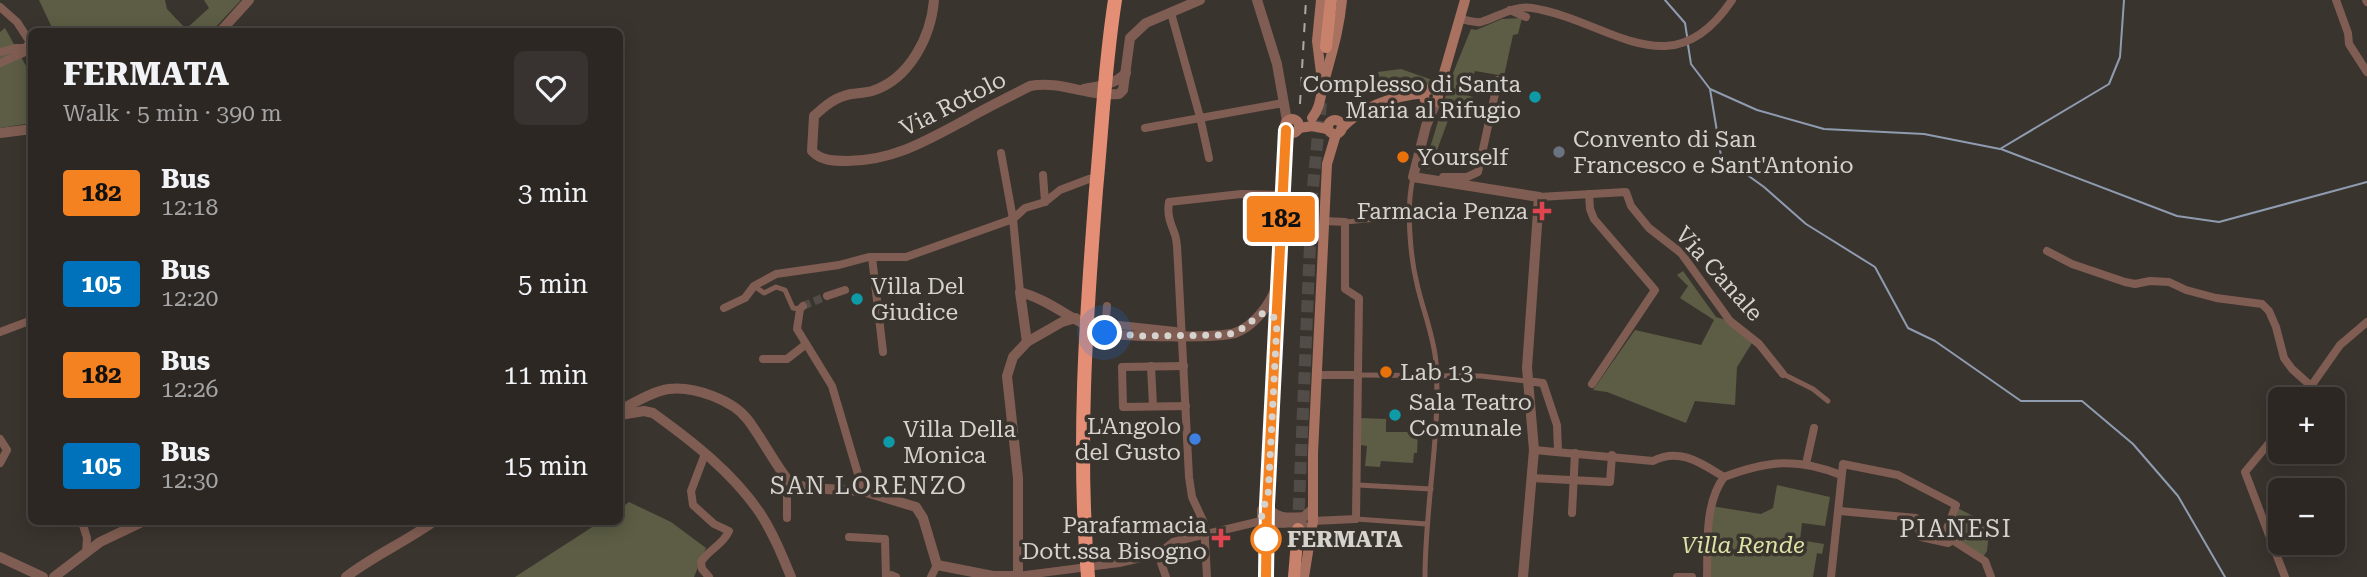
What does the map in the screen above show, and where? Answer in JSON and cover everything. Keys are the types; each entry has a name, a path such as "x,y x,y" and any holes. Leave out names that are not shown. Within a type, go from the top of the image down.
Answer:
{"highway":[{"path":"1097,577 1092,486 1092,379 1115,0"},
{"path":"1088,577 1082,451 1088,292 1107,116 1124,0"}],"main road":[{"path":"1312,118 1321,102 1317,41 1321,0"},
{"path":"1326,47 1331,0"},
{"path":"1322,87 1337,39 1342,0"},
{"path":"1292,124 1335,127 1368,108 1410,96 1430,97 1444,79 1465,0"},
{"path":"1304,577 1313,515 1313,453 1328,159 1335,127 1321,102"},
{"path":"1292,124 1312,118 1335,127"},
{"path":"1266,577 1267,501 1282,195 1292,124"},
{"path":"1294,577 1298,529"}],"street":[{"path":"224,28 249,0"},
{"name":"Via Rotolo","path":"934,0 929,24 916,55 903,71 874,90 836,98 814,116 812,151 823,159 852,161 882,158 922,145 1030,86 1042,84 1080,89 1119,80 1126,73 1130,38 1146,23 1200,0"},
{"path":"1257,0 1278,64 1283,103 1292,124"},
{"path":"1460,19 1479,22 1510,10 1528,7 1552,12 1632,43 1654,47 1677,45 1700,35 1723,13 1732,0"},
{"path":"2336,0 2348,33 2348,44 2367,72"},
{"path":"0,7 25,31 28,38"},
{"path":"1510,10 1526,17"},
{"path":"1171,13 1209,158"},
{"path":"0,63 23,53 28,44"},
{"path":"0,52 25,48"},
{"path":"1442,181 1443,177 1467,177 1478,172 1498,80"},
{"path":"1425,577 1427,524 1436,443 1436,363 1417,283 1411,216 1413,177 1426,126 1430,97"},
{"path":"1145,128 1283,103"},
{"path":"0,133 28,130"},
{"path":"1002,153 1013,219 1027,342"},
{"path":"1043,175 1045,202"},
{"path":"1413,177 1539,197 1527,381 1534,450 1523,577"},
{"path":"724,308 745,298 754,286 776,274 839,265 872,257 906,257 1013,219 1025,208 1045,202 1060,190 1089,179"},
{"name":"Via Canale","path":"1539,197 1626,192 1631,206 1649,229 1681,253 1730,321 1759,344 1783,374 1813,389 1828,401"},
{"path":"1207,577 1204,523 1192,497 1189,477 1178,263 1175,233 1170,225 1169,202 1241,194 1282,195"},
{"path":"1589,194 1594,219 1655,290 1592,384"},
{"path":"1324,221 1345,222 1411,216"},
{"path":"1345,222 1345,289 1359,298 1356,519"},
{"path":"2047,251 2072,264 2125,282 2169,282 2207,296 2262,304 2269,311 2276,327 2284,358 2311,386 2340,345 2367,322"},
{"path":"872,257 883,352"},
{"path":"1020,280 1036,296"},
{"path":"754,286 764,293 776,287 785,290 793,308 801,311 797,329 832,386 863,491"},
{"path":"1020,292 1036,296 1105,333 1142,336 1228,335 1245,327 1260,314 1278,286"},
{"path":"827,296 845,290"},
{"path":"1107,306 1106,318 1110,324 1175,331 1182,336"},
{"path":"1260,314 1270,314 1277,322"},
{"path":"1018,576 1017,478 1007,376 1013,357 1027,342 1062,322 1076,318"},
{"path":"0,332 28,322"},
{"path":"762,359 787,359 805,345"},
{"path":"1151,366 1153,406"},
{"path":"1184,366 1122,367 1123,407 1186,406"},
{"path":"1317,375 1436,375 1543,383 1557,425 1558,451"},
{"path":"623,411 669,389 688,390 724,402 747,419 790,483 810,488 863,491 916,507 923,518 937,565 931,577"},
{"path":"623,412 653,413 729,475 760,512 774,536 791,577"},
{"path":"1806,464 1814,428"},
{"path":"0,439 7,450 0,463"},
{"path":"2268,444 2245,472 2285,577"},
{"path":"1534,450 1653,460 1666,454 1682,456 1698,461 1724,477"},
{"path":"1572,513 1575,453"},
{"path":"705,454 691,491 693,505 714,524 729,531 701,562 702,569 709,577"},
{"path":"1531,478 1610,482 1612,455"},
{"path":"1707,577 1712,502 1724,477 1773,462 1806,464 1841,475"},
{"path":"1831,577 1843,464 1908,479 1956,505 1946,531 1949,538 1985,561 1991,577"},
{"path":"788,518 787,486 790,483"},
{"path":"1357,485 1431,489"},
{"path":"1267,501 1271,513 1277,516 1313,515 1427,524"},
{"path":"937,565 993,576 1068,573 1158,554 1173,542 1261,521 1261,510 1267,501"},
{"path":"1839,511 1916,518 1921,537 1948,543 1953,540"},
{"path":"1266,535 1275,523 1302,524 1307,526 1311,534"},
{"path":"83,525 87,538 86,552"},
{"path":"54,577 100,542 136,525"},
{"path":"346,577 359,566 428,525"},
{"path":"849,537 885,539 886,577"},
{"path":"1158,554 1166,577"},
{"path":"0,557 43,577"},
{"path":"1677,577 1692,577"}],"green space":[{"path":"39,0 165,0 167,9 185,28 52,28"},
{"path":"204,0 241,0 215,28 187,28 209,8"},
{"path":"1522,18 1518,34 1513,35 1504,76 1475,71 1466,95 1473,97 1472,102 1456,99 1430,169 1424,168 1451,78 1471,29 1476,30 1502,19"},
{"path":"5,28 28,70 28,123 0,128 0,32"},
{"path":"1401,69 1435,81 1430,86 1385,95 1378,72"},
{"path":"1683,271 1716,317 1730,321 1752,343 1737,367 1735,405 1695,401 1686,423 1607,392 1593,390 1635,330 1701,345 1714,320 1680,298 1688,286 1677,275"},
{"path":"1360,418 1386,419 1386,432 1418,432 1417,453 1414,453 1413,463 1381,461 1380,467 1365,466 1367,446 1361,445"},
{"name":"Villa Rende","path":"1777,485 1830,497 1825,526 1802,523 1800,540 1824,544 1822,554 1817,553 1813,577 1707,577 1711,506 1761,514 1773,508"},
{"path":"629,502 671,522 706,548 694,577 515,577 595,525 623,525 623,507"},
{"path":"1955,507 1990,524 1987,551 1983,557 1974,554 1947,531"}],"waterway":[{"path":"1665,0 1685,23 1687,36"},
{"path":"1688,45 1691,64 1710,89 1757,110 1824,129 1924,134 2000,149 2109,84 2120,57 2124,0"},
{"path":"1710,89 1721,156 1764,187 1806,224 1875,267 1908,328 1935,341 2021,401 2082,401 2133,444 2178,496 2225,577"},
{"path":"2001,149 2177,216 2219,222 2367,182"}],"tunnel":[{"path":"1298,528 1312,197 1321,103"},
{"path":"803,306 827,296"}],"railway":[{"path":"1300,104 1306,0"}],"bus line":[{"name":"182","path":"1266,577 1267,505 1286,130"}],"place":[{"name":"Complesso di Santa Maria al Rifugio","path":"1535,97"},
{"name":"Convento di San Francesco e Sant'Antonio","path":"1559,152"},
{"name":"Yourself","path":"1403,157"},
{"name":"Farmacia Penza","path":"1542,211"},
{"name":"Villa Del Giudice","path":"857,299"},
{"name":"Lab 13","path":"1386,372"},
{"name":"Sala Teatro Comunale","path":"1395,415"},
{"name":"L'Angolo del Gusto","path":"1195,439"},
{"name":"Villa Della Monica","path":"889,442"},
{"name":"Parafarmacia Dott.ssa Bisogno","path":"1221,538"},
{"name":"FERMATA","path":"1266,539"}],"district":[{"name":"SAN LORENZO","path":"869,486"},
{"name":"PIANESI","path":"1956,529"}],"route":[{"path":"1105,333 1142,336 1228,335 1245,327 1260,314 1270,314 1276,318 1268,498 1261,510 1266,539"}]}
